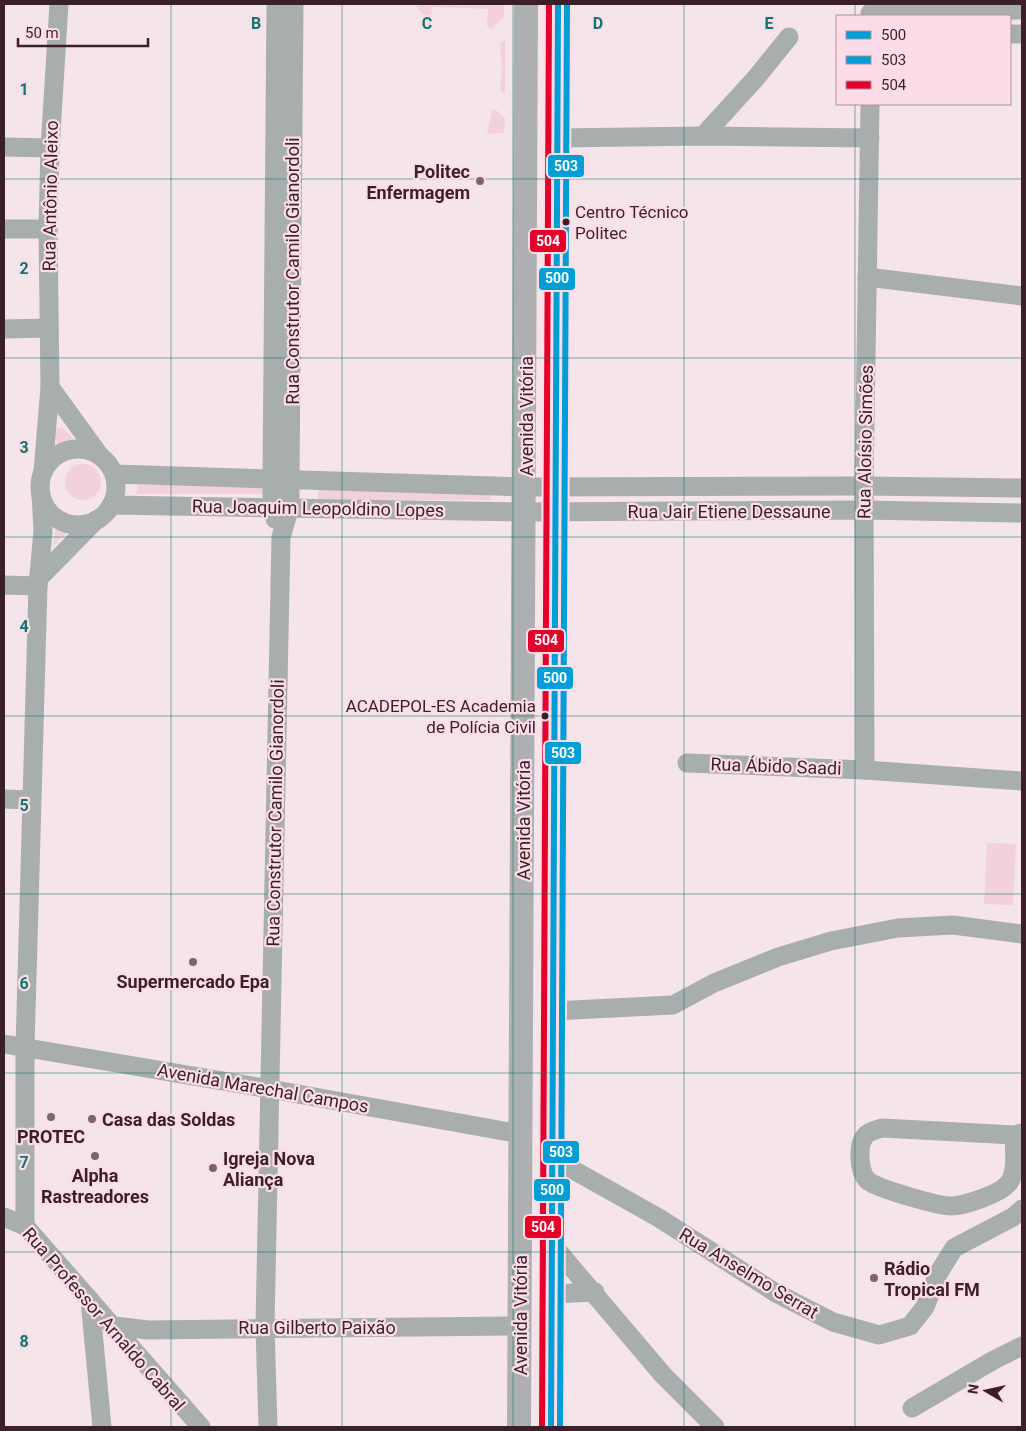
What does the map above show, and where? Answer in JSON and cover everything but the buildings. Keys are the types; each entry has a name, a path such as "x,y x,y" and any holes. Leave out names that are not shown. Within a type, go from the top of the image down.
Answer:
{"main road":[{"name":"Avenida Vitória","path":"519,1427 526,4"},
{"name":"Avenida Vitória","path":"551,1427 558,4"},
{"path":"521,1134 534,1138 544,1149 552,1189"}],"street":[{"name":"Rua Antônio Aleixo","path":"43,472 50,388 48,229 50,148 59,4"},
{"name":"Rua Construtor Camilo Gianordoli","path":"268,1427 265,1327 281,537 276,4"},
{"name":"Rua Construtor Camilo Gianordoli","path":"281,479 294,4"},
{"path":"870,11 1019,8"},
{"path":"703,136 790,37"},
{"name":"Rua Aloísio Simões","path":"870,105 864,486 870,770"},
{"path":"557,138 703,136 870,138"},
{"path":"4,147 50,148"},
{"path":"4,229 48,229"},
{"path":"867,277 1022,296"},
{"path":"4,329 49,328"},
{"path":"4,585 38,582 111,505 116,490 114,474 108,464 100,456 50,388"},
{"path":"25,1226 25,1048 38,582 43,531 41,494 43,472 50,461 61,452 74,449 88,450 100,456"},
{"name":"Rua Joaquim Leopoldino Lopes","path":"114,474 556,487"},
{"name":"Rua Jair Etiene Dessaune","path":"556,487 864,486 1022,488"},
{"path":"41,494 46,507 68,524 82,524 96,520"},
{"name":"Rua Joaquim Leopoldino Lopes","path":"111,505 556,511"},
{"name":"Rua Jair Etiene Dessaune","path":"556,511 864,510 1022,513"},
{"name":"Rua Ábido Saadi","path":"687,763 870,770 1022,781"},
{"path":"4,799 31,800"},
{"path":"553,1011 673,1005 714,983 778,957 832,941 898,928 952,925 1022,934"},
{"name":"Avenida Marechal Campos","path":"4,1044 270,1088 521,1134"},
{"path":"882,1128 1018,1134 1014,1170 1008,1184 996,1192 963,1205 949,1206 892,1191 868,1181 861,1172 861,1145 865,1136 871,1131 882,1128"},
{"name":"Rua Anselmo Serrat","path":"552,1158 659,1218 776,1293 833,1322 879,1335 910,1326 925,1307 938,1274 954,1248 1013,1217 1022,1209"},
{"name":"Rua Professor Arnaldo Cabral","path":"4,1217 25,1226 200,1427"},
{"path":"551,1243 595,1292 663,1375 715,1427"},
{"path":"552,1294 595,1292"},
{"path":"90,1300 102,1427"},
{"name":"Rua Gilberto Paixão","path":"114,1326 148,1330 265,1327 520,1326"},
{"path":"140,1360 148,1330"},
{"path":"912,1408 992,1361 1022,1346"}],"shaded area":[{"path":"415,4 504,5 504,17 491,29 487,26 488,9 432,7 430,24"},
{"path":"505,40 505,94 500,90 502,69 500,43"},
{"path":"492,109 505,118 504,133 487,134"},
{"path":"56,428 63,428 79,445 59,451 54,434"},
{"path":"83,464 90,465 96,469 100,475 100,489 96,495 90,499 83,500 76,499 70,495 66,489 65,482 66,475 70,469 76,465"},
{"path":"138,485 264,485 263,494 136,494"},
{"path":"318,490 490,490 491,500 318,500"},
{"path":"57,521 72,527 53,547"},
{"path":"987,843 1016,844 1013,905 984,904"}],"transit line":[{"name":"504","path":"542,1427 549,4"},
{"name":"500","path":"551,1427 558,4"},
{"name":"503","path":"560,1427 567,4"}],"place":[{"name":"Politec Enfermagem","path":"480,181"},
{"name":"Centro Técnico Politec","path":"566,222"},
{"name":"ACADEPOL-ES Academia de Polícia Civil","path":"545,716"},
{"name":"Supermercado Epa","path":"193,962"},
{"name":"PROTEC","path":"51,1117"},
{"name":"Casa das Soldas","path":"92,1119"},
{"name":"Alpha Rastreadores","path":"95,1156"},
{"name":"Igreja Nova Aliança","path":"213,1168"},
{"name":"Rádio Tropical FM","path":"874,1278"}]}
